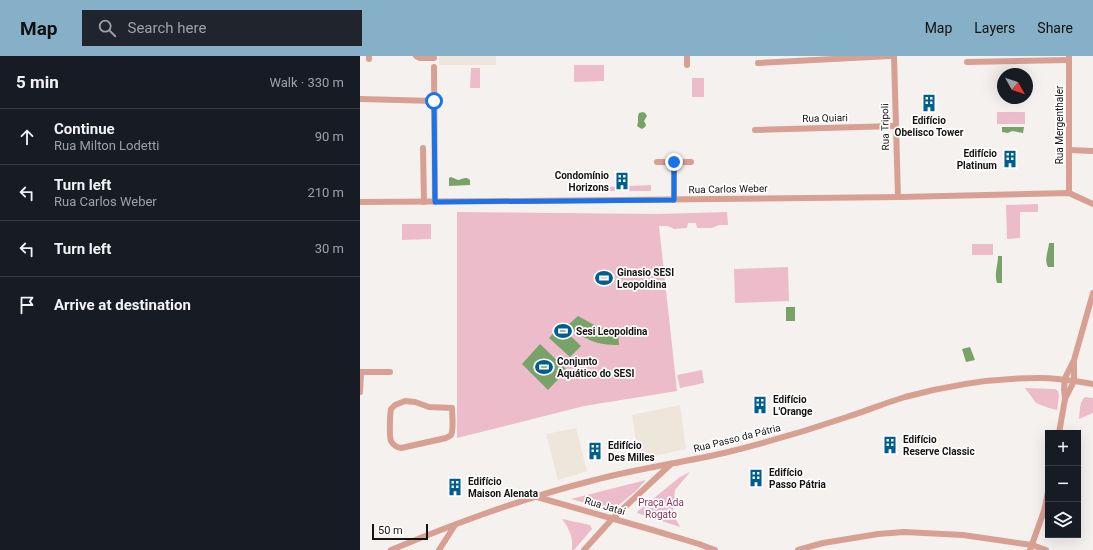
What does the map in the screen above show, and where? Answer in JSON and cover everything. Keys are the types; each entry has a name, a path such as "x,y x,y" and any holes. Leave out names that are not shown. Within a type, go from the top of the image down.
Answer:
{"street":[{"path":"416,56 420,58 434,58"},
{"path":"687,56 687,65"},
{"path":"758,62 890,56"},
{"name":"Rua Tripoli","path":"894,56 898,197"},
{"path":"967,62 1069,58"},
{"name":"Rua Mergenthaler","path":"1069,58 1069,193"},
{"path":"434,67 435,202"},
{"path":"360,99 434,101"},
{"name":"Rua Quiari","path":"755,130 895,126"},
{"path":"423,148 424,202"},
{"path":"1069,150 1093,151"},
{"path":"657,162 691,162"},
{"path":"674,162 674,200"},
{"name":"Rua Carlos Weber","path":"360,202 674,200 1069,193 1093,204"},
{"path":"1060,430 1065,399 1064,380 1074,360 1093,293"},
{"path":"1065,399 1074,381 1074,360"},
{"path":"360,392 361,372 390,372"},
{"name":"Rua Passo da Pátria","path":"391,550 535,496 612,476 724,453 846,418 904,398 946,387 992,380 1040,378 1093,384"},
{"path":"405,401 415,402 429,406 452,408 452,433 446,438 401,448 396,447 390,440 391,409 395,405 405,401"},
{"path":"584,550 612,518 672,464"},
{"name":"Rua Jataí","path":"535,496 715,550"},
{"path":"1031,548 1046,502"},
{"path":"439,550 455,525"},
{"path":"798,550 823,543 878,534 904,532 963,535 1046,550"}],"shaded area":[{"path":"439,56 496,56 496,65 439,65"},
{"path":"643,112 647,116 644,121 646,125 642,129 637,126 639,113"},
{"path":"1002,127 1024,127 1023,133 1012,131 1008,133 1002,132"},
{"path":"451,177 458,180 467,178 470,180 470,185 449,186 449,178"},
{"path":"1049,243 1054,243 1054,267 1048,267 1047,264 1046,259"},
{"path":"998,256 1002,256 1002,283 997,283 996,279"},
{"path":"786,307 795,307 795,321 786,321"},
{"name":"Conjunto Aquático do SESI","path":"578,316 596,326 618,332 619,345 597,343 585,338 568,325"},
{"name":"Conjunto Aquático do SESI","path":"560,326 581,346 570,357 549,338"},
{"name":"Conjunto Aquático do SESI","path":"540,344 567,370 548,390 522,364"},
{"path":"970,347 975,360 966,362 962,349"},
{"path":"680,405 686,449 639,459 632,415"},
{"path":"576,428 587,471 558,480 546,434"}],"green space":[{"path":"574,65 604,65 604,81 574,82"},
{"path":"471,68 480,68 480,88 470,88"},
{"path":"692,78 704,78 704,97 692,97"},
{"path":"997,112 1025,112 1025,124 997,124"},
{"path":"651,185 651,191 607,191 607,187"},
{"path":"1038,204 1038,212 1020,212 1020,238 1007,239 1006,205"},
{"name":"Sesi Leopoldina","path":"457,212 658,214 727,212 728,225 719,225 712,228 697,228 696,223 688,223 687,228 674,229 668,226 659,226 677,391 584,406 457,438"},
{"path":"402,224 431,224 431,239 402,240"},
{"path":"972,244 993,244 993,255 972,255"},
{"path":"788,267 789,301 735,303 734,269"},
{"path":"702,370 704,383 680,388 677,375"},
{"path":"1025,388 1055,389 1058,391 1059,396 1057,410 1036,403"},
{"path":"1085,397 1093,398 1093,413 1079,419 1081,404"},
{"name":"Praça Ada Rogato","path":"690,472 675,490 673,514 680,527 637,513 680,477"},
{"name":"Praça Ada Rogato","path":"646,480 636,491 615,508 600,507 571,499"},
{"path":"562,519 590,525 592,529 574,550 572,550 570,533"}],"place":[{"name":"Edifício Obelisco Tower","path":"929,103"},
{"name":"Edifício Platinum","path":"1010,159"},
{"name":"Condomínio Horizons","path":"622,181"},
{"name":"Ginasio SESI Leopoldina","path":"604,278"},
{"name":"Sesi Leopoldina","path":"563,331"},
{"name":"Conjunto Aquático do SESI","path":"544,367"},
{"name":"Edifício L'Orange","path":"760,405"},
{"name":"Edifício Reserve Classic","path":"890,445"},
{"name":"Edifício Des Milles","path":"595,451"},
{"name":"Edifício Passo Pátria","path":"756,478"},
{"name":"Edifício Maison Alenata","path":"455,487"}],"route":[{"path":"434,101 435,202 674,200 674,162"}]}
